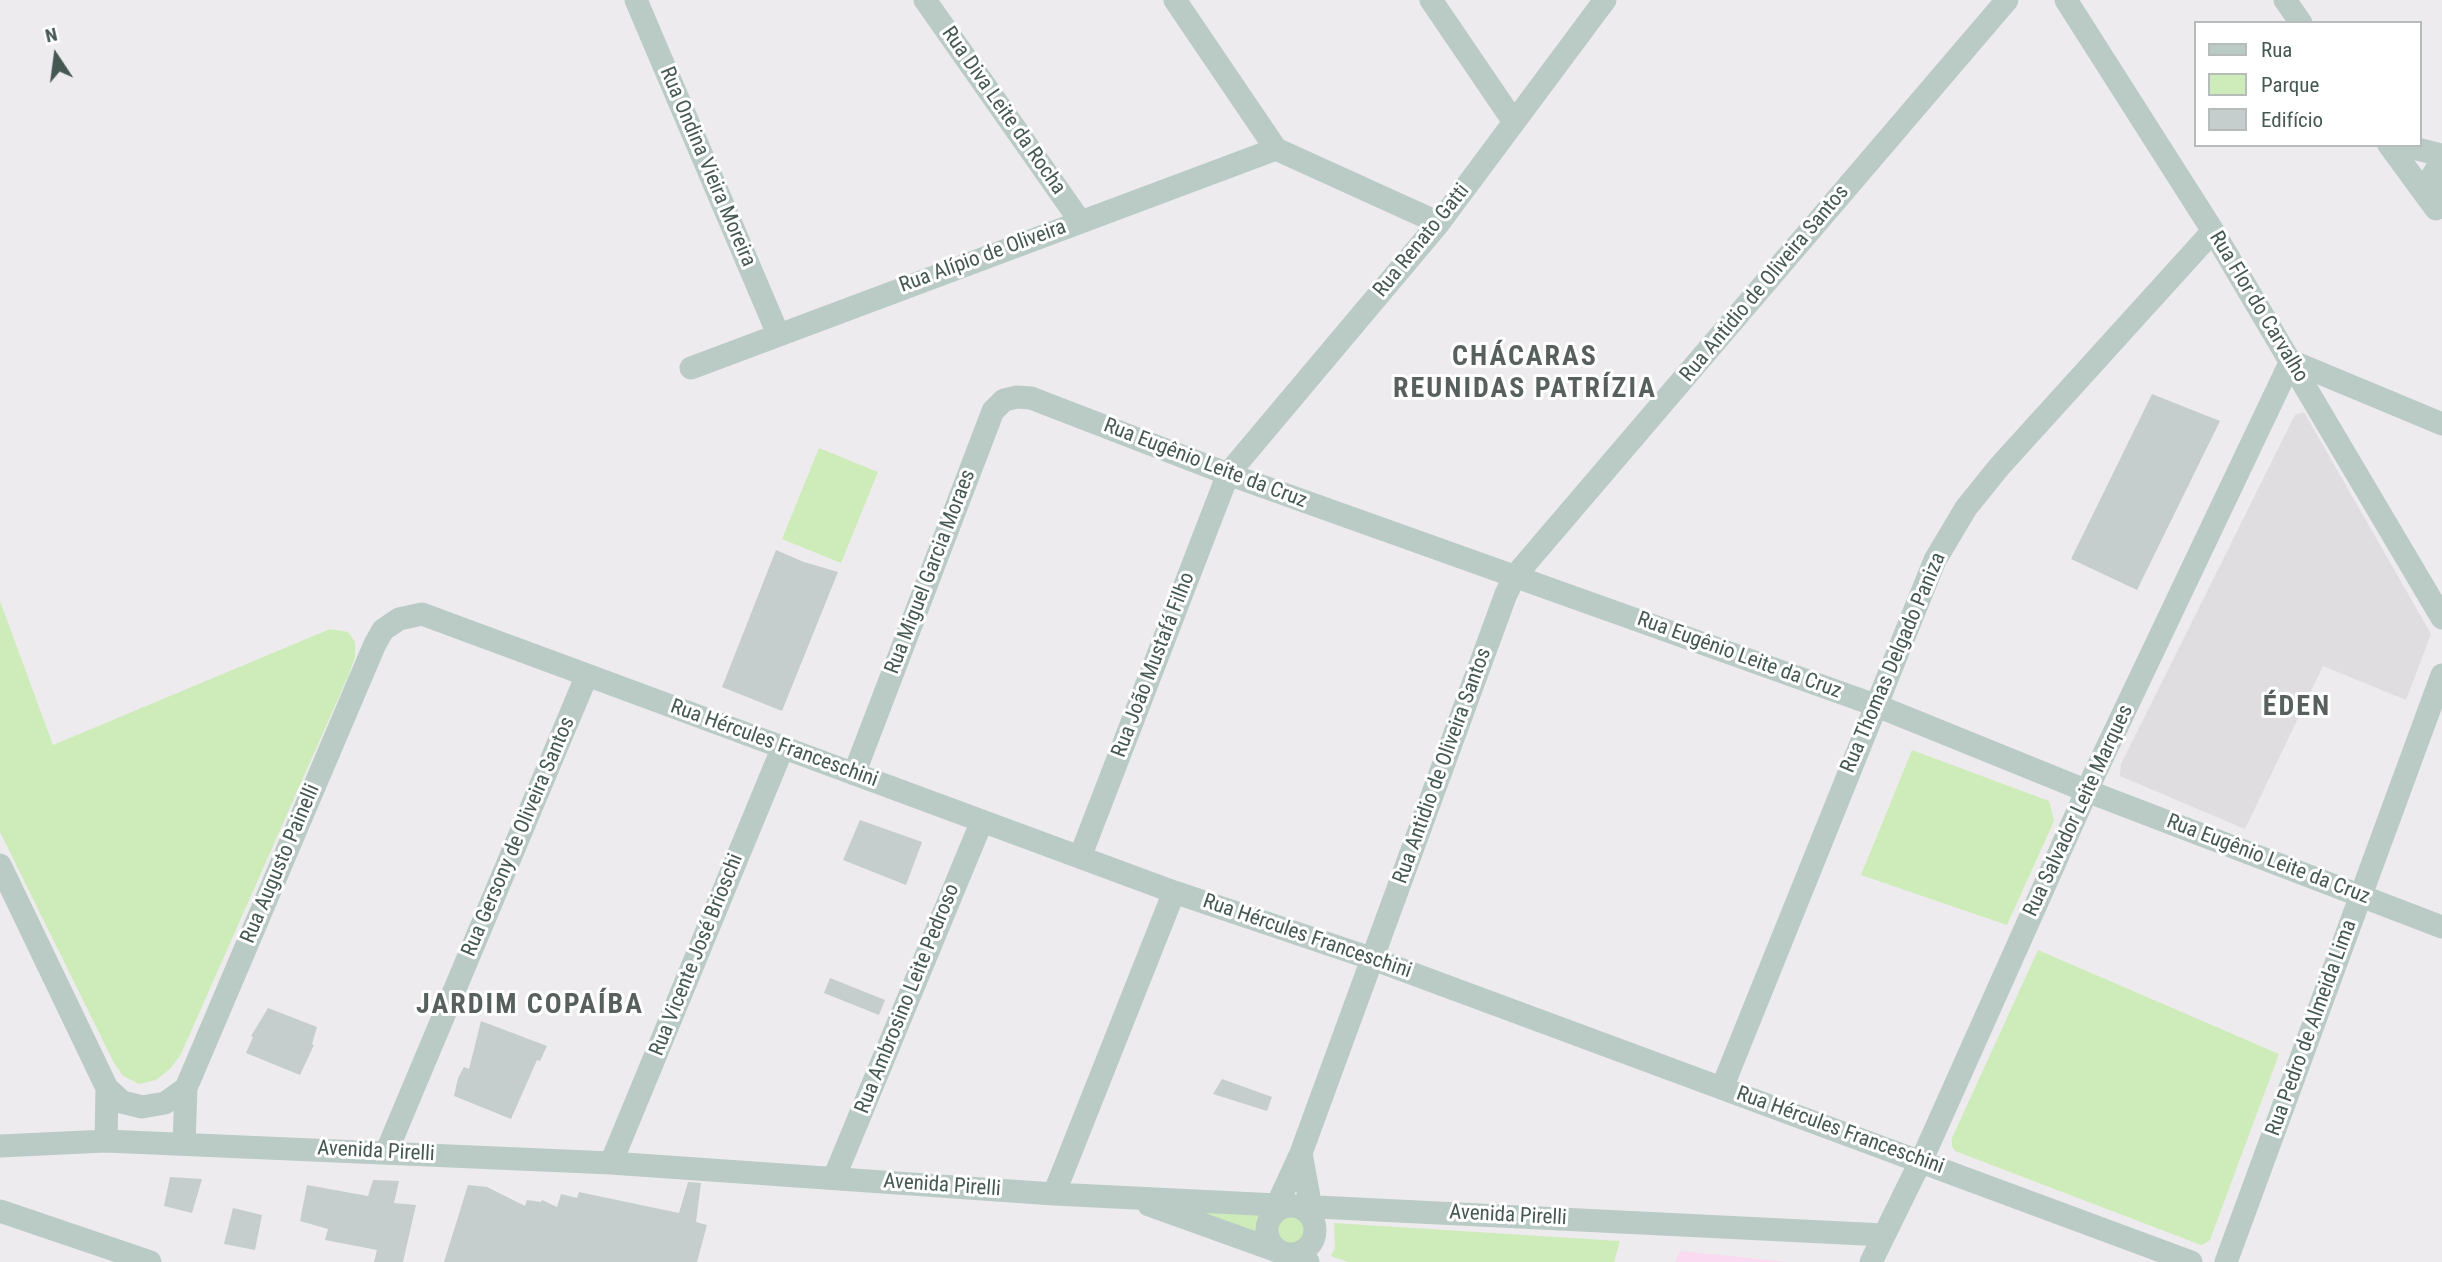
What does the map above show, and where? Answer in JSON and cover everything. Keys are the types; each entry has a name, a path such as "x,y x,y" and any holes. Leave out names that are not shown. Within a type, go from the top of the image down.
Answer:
{"street":[{"name":"Rua Ondina Vieira Moreira","path":"636,0 778,334"},
{"name":"Rua Diva Leite da Rocha","path":"925,0 1080,221"},
{"path":"1175,0 1276,149 1439,223"},
{"path":"1431,0 1514,122"},
{"name":"Rua Renato Gatti","path":"1227,474 1439,223 1605,0"},
{"name":"Rua Antidio de Oliveira Santos","path":"1296,1216 1301,1153 1506,594 1515,576 2007,0"},
{"name":"Rua Flor do Carvalho","path":"2066,0 2213,231 2442,618"},
{"path":"2285,0 2300,21"},
{"path":"2390,147 2439,214"},
{"path":"2408,147 2442,157 2431,186 2431,198 2439,214"},
{"name":"Rua Alípio de Oliveira","path":"691,368 1276,149"},
{"name":"Rua Thomas Delgado Paniza","path":"1722,1088 1935,560 1966,508 1999,467 2213,231"},
{"path":"2291,361 2441,420"},
{"name":"Rua Salvador Leite Marques","path":"1871,1262 2087,791 2291,361"},
{"name":"Rua Eugênio Leite da Cruz","path":"1031,398 1227,474 1875,705 2087,791 2442,927"},
{"name":"Rua Miguel Garcia Moraes","path":"854,774 993,411 1003,400 1031,398"},
{"name":"Rua João Mustafá Filho","path":"1080,857 1227,474"},
{"name":"Rua Hércules Franceschini","path":"422,614 1174,892 1373,959 2191,1262"},
{"name":"Rua Augusto Painelli","path":"184,1143 186,1088 375,645 383,630 399,619 422,614"},
{"name":"Rua Gersony de Oliveira Santos","path":"386,1153 587,675"},
{"name":"Rua Pedro de Almeida Lima","path":"2226,1262 2442,675"},
{"name":"Rua Vicente José Brioschi","path":"611,1163 783,747"},
{"name":"Rua Ambrosino Leite Pedroso","path":"834,1178 982,821"},
{"path":"0,866 107,1088 122,1102 142,1107 165,1103 186,1088"},
{"path":"1054,1194 1174,892"},
{"path":"106,1141 107,1088"},
{"name":"Avenida Pirelli","path":"0,1146 106,1141 184,1143 611,1163 1054,1194 1123,1196 1296,1216 1884,1235"},
{"path":"1301,1153 1296,1216 1309,1262"},
{"path":"1123,1196 1309,1262"},
{"path":"0,1211 150,1262"},
{"path":"1296,1216 1307,1248 1296,1254 1283,1253 1272,1245 1267,1234 1296,1216"}],"shaded area":[{"path":"2304,412 2431,634 2406,700 2323,666 2245,829 2120,776 2121,764 2295,415"},
{"path":"1680,1251 1788,1262 1675,1262"}],"green space":[{"path":"819,448 878,472 841,563 782,539"},
{"path":"0,601 53,745 330,629 348,632 355,642 355,657 349,674 181,1054 170,1069 156,1080 139,1084 123,1076 114,1063 0,832"},
{"path":"1912,750 2049,801 2054,821 2007,925 1861,875"},
{"path":"2038,950 2279,1054 2210,1240 2204,1244 1955,1151 1952,1146 1952,1138"},
{"path":"1174,1202 1266,1212 1260,1217 1259,1233"},
{"path":"1291,1213 1303,1218 1308,1230 1303,1242 1291,1247 1279,1242 1274,1230 1279,1218"},
{"path":"1334,1223 1620,1241 1614,1262 1348,1262 1331,1256 1335,1247"}],"building":[{"path":"2152,394 2220,421 2137,590 2071,559"},
{"path":"776,550 838,572 782,711 722,687"},
{"path":"860,820 922,842 906,885 843,860"},
{"path":"830,978 885,1000 879,1015 824,993"},
{"path":"268,1008 317,1027 312,1044 314,1045 300,1075 246,1053 253,1037 251,1036"},
{"path":"481,1021 547,1046 540,1061 537,1060 511,1119 454,1096 464,1067 469,1069"},
{"path":"1222,1079 1272,1097 1267,1111 1213,1094"},
{"path":"170,1177 202,1179 192,1213 164,1206"},
{"path":"373,1180 399,1181 394,1203 416,1205 403,1262 374,1262 377,1250 325,1240 328,1229 300,1221 307,1185 368,1196"},
{"path":"688,1182 701,1183 696,1222 707,1225 697,1262 444,1262 468,1185 487,1187 525,1206 527,1200 542,1200 557,1207 561,1194 577,1198 579,1192 679,1213"},
{"path":"233,1208 262,1215 255,1250 224,1244"}],"district":[{"name":"CHÁCARAS REUNIDAS PATRÍZIA","path":"1525,374"},
{"name":"ÉDEN","path":"2297,708"},
{"name":"JARDIM COPAÍBA","path":"530,1006"}]}
